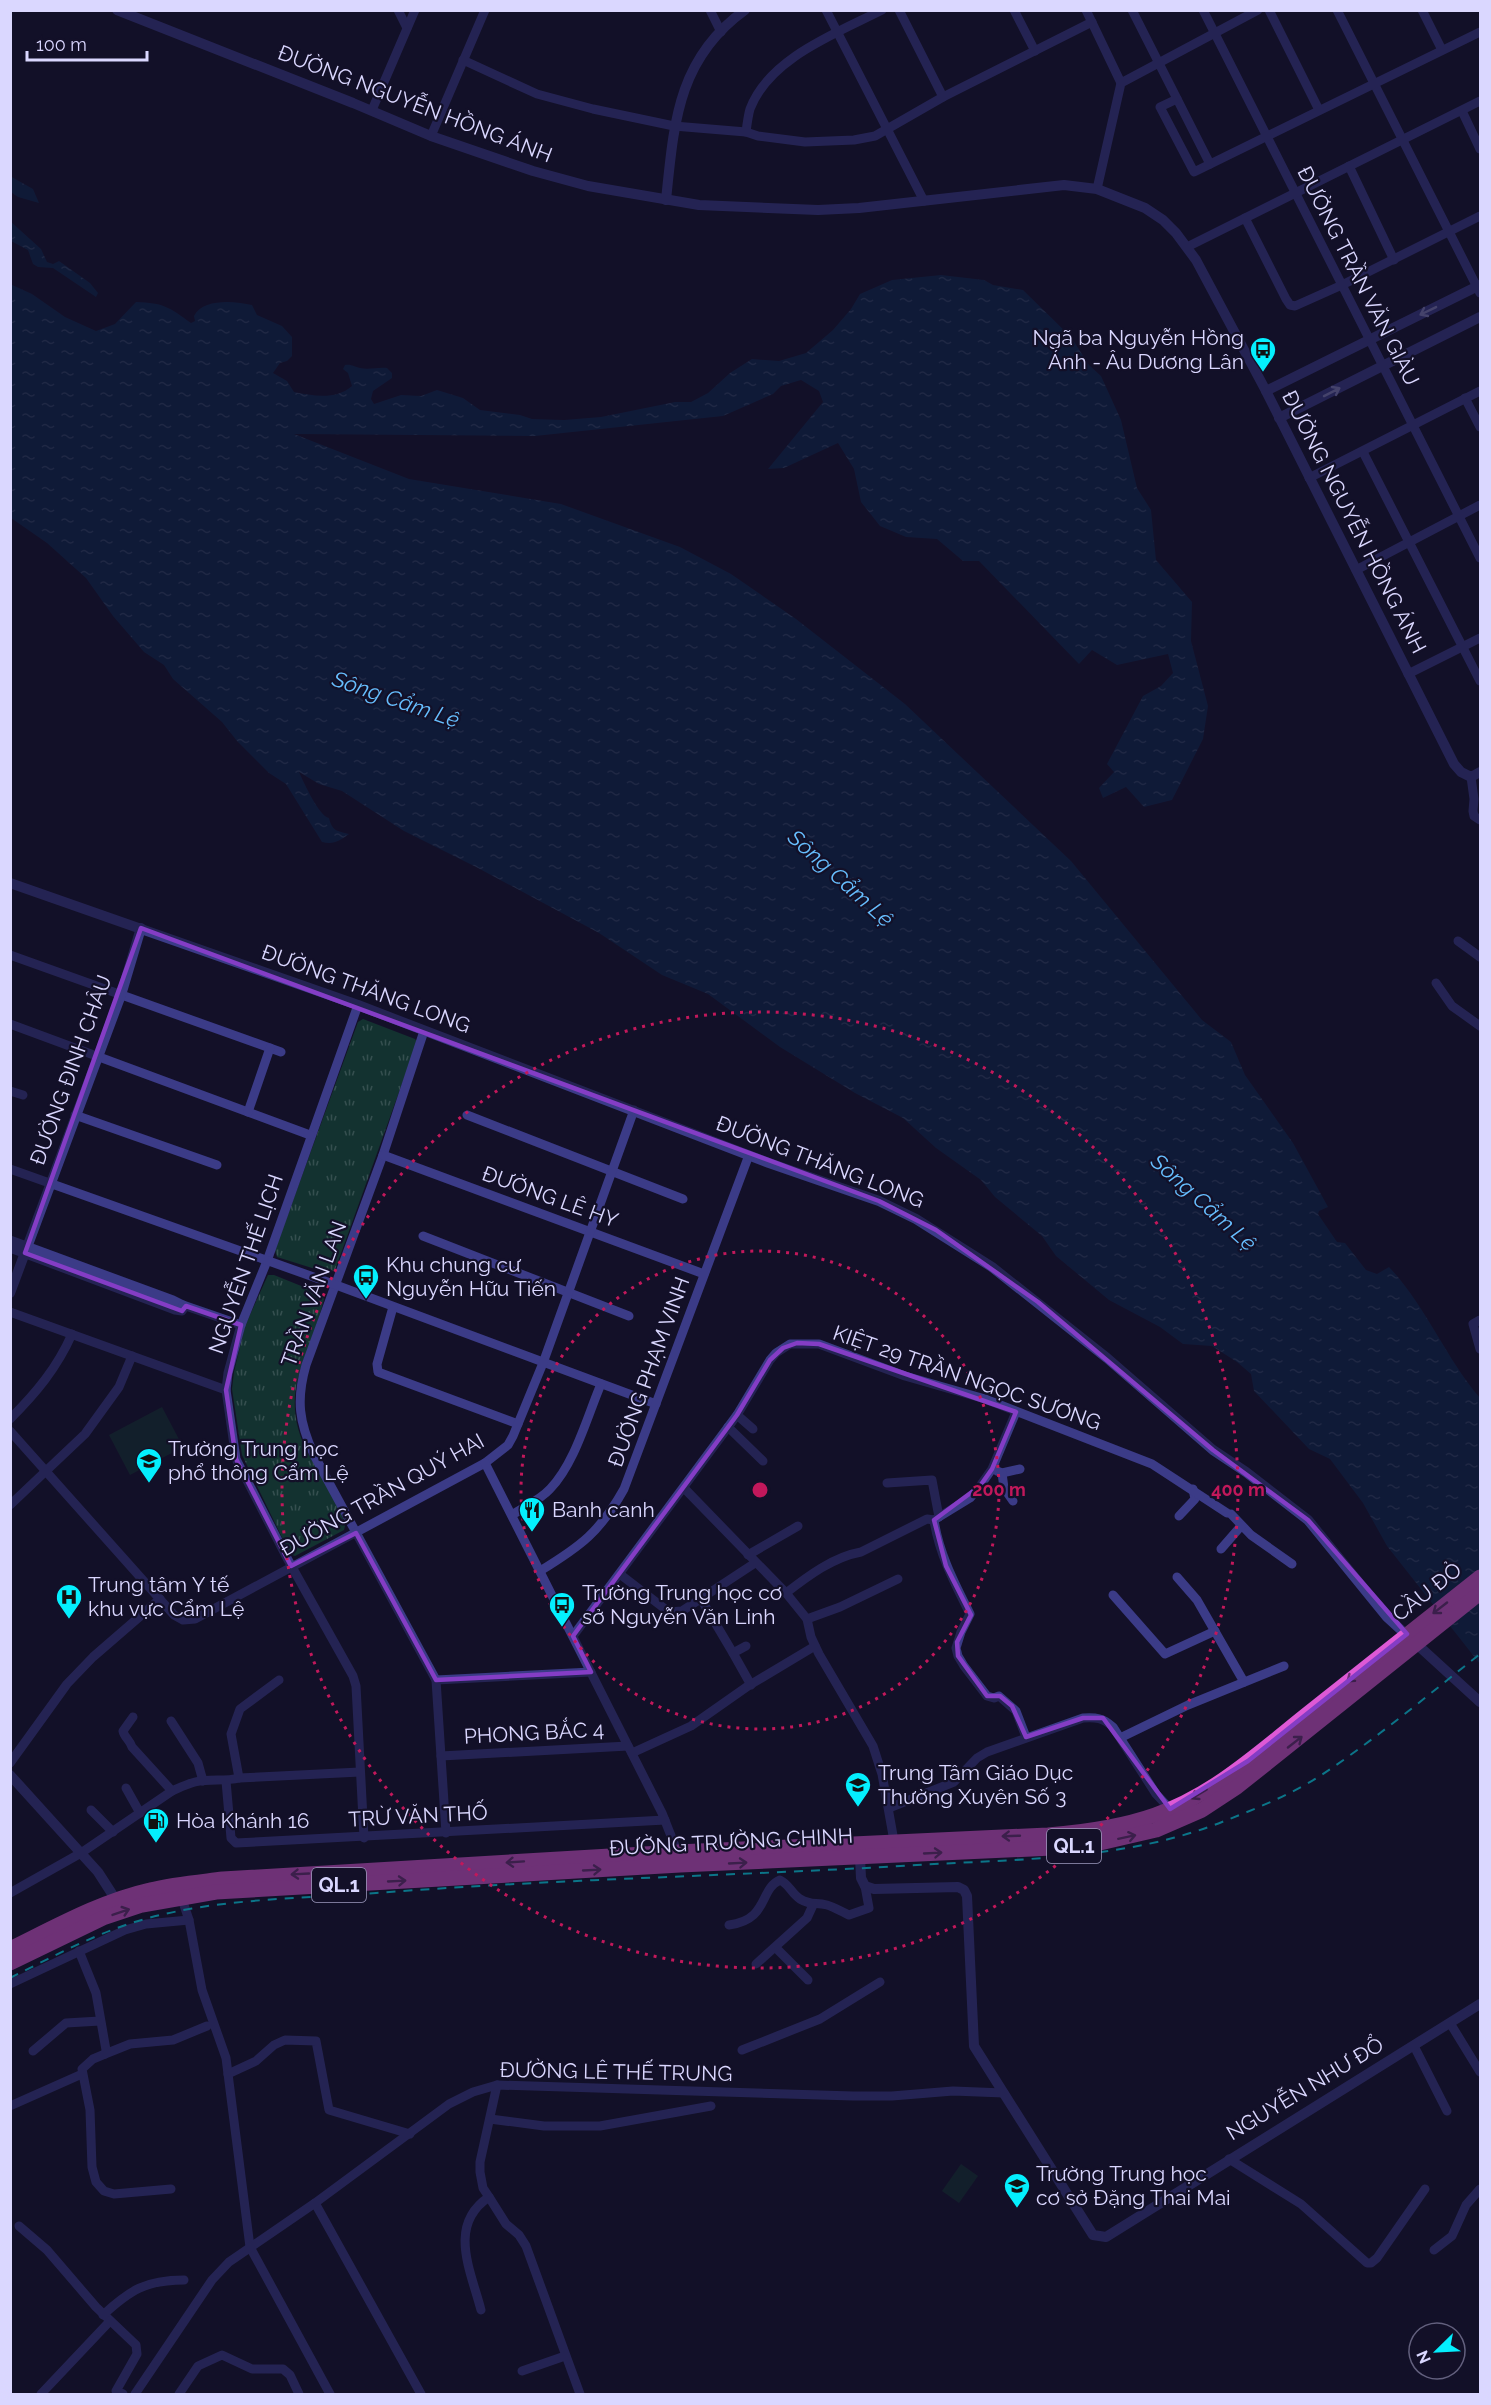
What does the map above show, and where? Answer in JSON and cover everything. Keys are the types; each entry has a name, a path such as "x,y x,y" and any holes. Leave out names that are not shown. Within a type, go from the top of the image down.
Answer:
{"highway":[{"name":"CẦU ĐỎ","path":"1404,1645 1480,1577"},
{"name":"CẦU ĐỎ","path":"1404,1645 1480,1593"},
{"name":"ĐƯỜNG TRƯỜNG CHINH","path":"10,1963 103,1918 142,1905 181,1896 894,1841 1076,1833 1132,1822 1196,1797 1404,1645"},
{"name":"ĐƯỜNG TRƯỜNG CHINH","path":"10,1949 116,1900 149,1890 223,1879 679,1858 861,1857 1052,1848 1100,1843 1156,1830 1202,1810 1237,1787 1404,1645"}],"street":[{"name":"ĐƯỜNG NGUYỄN HỒNG ÁNH","path":"117,10 372,110 431,136 533,171 588,186 699,205 818,210 859,208 1064,185 1097,189 1144,208 1163,220 1187,247 1203,272 1454,764 1461,772 1476,775"},
{"path":"398,10 407,28"},
{"path":"372,110 415,10"},
{"path":"431,136 485,10"},
{"path":"710,10 721,32"},
{"path":"666,200 674,126 687,82 703,55 721,32 745,10"},
{"path":"826,10 924,201"},
{"path":"746,132 749,111 755,99 780,69 805,50 882,10"},
{"path":"899,10 943,97"},
{"path":"1014,10 1035,51"},
{"path":"1086,10 1121,83 1097,189"},
{"path":"1132,10 1210,164"},
{"name":"ĐƯỜNG TRẦN VĂN GIÀU","path":"1203,10 1480,558"},
{"path":"1121,83 1258,10"},
{"path":"1269,10 1319,110"},
{"path":"1266,392 1479,288 1337,10"},
{"path":"1422,10 1442,50"},
{"path":"463,60 537,94 572,105 674,126 746,132 758,136 805,142 854,140 875,136 888,130 943,97 1092,22"},
{"path":"1177,99 1160,107 1194,172 1480,32"},
{"path":"1187,247 1480,101"},
{"path":"1462,111 1480,149"},
{"path":"1349,166 1394,260"},
{"path":"1245,218 1290,305 1301,305 1480,216"},
{"path":"1279,418 1480,317"},
{"path":"1309,478 1480,391"},
{"path":"1466,398 1480,427"},
{"path":"1363,452 1480,681"},
{"path":"1356,570 1480,505"},
{"path":"1408,674 1480,638"},
{"path":"1476,775 1473,810 1474,816 1480,820"},
{"name":"ĐƯỜNG THĂNG LONG","path":"10,883 358,1005 749,1155 879,1201 936,1230 992,1267 1107,1358 1213,1450 1246,1472 1308,1520 1387,1617 1480,1702"},
{"name":"ĐƯỜNG ĐINH CHÂU","path":"10,1293 121,994 141,928"},
{"path":"1458,941 1480,957"},
{"path":"10,955 281,1052"},
{"path":"1436,983 1452,1006 1480,1026"},
{"name":"NGUYỄN THẾ LỊCH","path":"358,1005 267,1261 241,1325 228,1373 226,1390 236,1459 356,1686 363,1838"},
{"path":"10,1024 310,1135"},
{"name":"TRẦN VĂN LAN","path":"424,1031 383,1155 306,1365 301,1382 300,1407 306,1438 436,1680 446,1833"},
{"path":"248,1112 270,1048"},
{"path":"10,1091 23,1095"},
{"name":"ĐƯỜNG TRẦN QUÝ HAI","path":"10,1431 174,1615 183,1620 191,1620 485,1463 508,1445 543,1363 634,1110"},
{"path":"75,1115 217,1165"},
{"path":"467,1115 683,1199"},
{"name":"ĐƯỜNG LÊ HY","path":"383,1155 704,1274"},
{"name":"ĐƯỜNG PHẠM VINH","path":"540,1571 586,1541 606,1519 632,1471 749,1155"},
{"path":"10,1169 336,1285 656,1404"},
{"path":"423,1236 629,1316"},
{"path":"10,1240 26,1249 175,1310 182,1311 183,1305 241,1325"},
{"path":"10,1248 26,1249"},
{"path":"393,1307 379,1356 376,1369 378,1372 518,1424"},
{"path":"10,1312 226,1390"},
{"path":"1480,1320 1473,1324 1480,1348"},
{"path":"10,1419 47,1379 61,1359 72,1334"},
{"name":"KIỆT 29 TRẦN NGỌC SƯƠNG","path":"573,1636 621,1575 737,1415 776,1353 790,1344 819,1344 905,1376 985,1399 1152,1464 1229,1513 1241,1526 1292,1564"},
{"path":"10,1505 85,1434 119,1387 132,1356"},
{"path":"512,1515 549,1491 559,1479 568,1464 601,1384"},
{"path":"786,1593 839,1559 861,1552 927,1519 936,1519 970,1498 997,1471 1016,1412"},
{"path":"737,1415 753,1429"},
{"path":"728,1427 763,1461"},
{"path":"485,1463 665,1820 679,1858"},
{"path":"997,1471 1020,1469"},
{"path":"997,1471 1004,1488 1013,1501"},
{"path":"887,1483 932,1480 937,1542 946,1566 970,1614 957,1642 958,1656 987,1696 994,1698 999,1696 1012,1706 1026,1737"},
{"path":"684,1488 786,1593 807,1619 815,1646 873,1746 889,1808 894,1841"},
{"path":"1179,1516 1195,1499 1193,1489"},
{"path":"748,1555 798,1526"},
{"path":"1221,1549 1241,1526"},
{"path":"621,1575 669,1612 682,1611 755,1563"},
{"path":"1177,1577 1197,1600 1244,1682"},
{"path":"807,1619 840,1607 898,1579"},
{"path":"1113,1595 1165,1654 1215,1630"},
{"path":"10,1763 67,1684 93,1657 160,1599"},
{"path":"701,1599 751,1685"},
{"path":"733,1653 746,1646"},
{"path":"630,1750 691,1726 751,1685 815,1646"},
{"path":"1122,1737 1284,1666"},
{"path":"436,1680 591,1672"},
{"path":"239,1778 231,1734 240,1709 279,1680"},
{"path":"889,1808 954,1782 977,1758 1026,1737 1083,1718 1094,1717 1103,1718 1122,1737 1156,1794 1170,1809"},
{"path":"133,1718 123,1731 124,1735 172,1791"},
{"path":"171,1722 198,1763 203,1781"},
{"name":"PHONG BẮC 4","path":"441,1756 630,1750"},
{"path":"10,1893 81,1853 172,1791 203,1781 360,1772"},
{"path":"10,1775 98,1872 116,1900"},
{"name":"TRỪ VĂN THỐ","path":"226,1781 231,1838 237,1843 665,1820"},
{"path":"126,1788 140,1813"},
{"path":"91,1810 113,1832"},
{"path":"729,1925 743,1923 751,1917 761,1908 775,1882 780,1880 787,1884 792,1893 813,1905 826,1905 849,1915 862,1912 870,1905 861,1878 861,1857"},
{"name":"NGUYỄN NHƯ ĐỔ","path":"865,1886 892,1890 958,1887 964,1890 967,1896 974,2046 1094,2235 1106,2236 1480,2004"},
{"path":"181,1896 189,1920 200,1981 226,2058 250,2247 330,2394"},
{"path":"756,1964 807,1918 813,1905"},
{"path":"10,1984 133,1927 189,1920"},
{"path":"776,1948 808,1980"},
{"path":"79,1951 96,1993 105,2054"},
{"path":"742,2050 820,2019 880,1982"},
{"path":"33,2051 66,2023 100,2021"},
{"path":"1450,2023 1480,2072"},
{"path":"171,2189 114,2194 104,2191 96,2182 92,2167 90,2110 82,2069 105,2054 130,2044 173,2040 207,2026"},
{"path":"228,2074 256,2061 274,2045 285,2040 316,2041 329,2110 410,2134"},
{"path":"1414,2046 1447,2111"},
{"path":"10,2106 82,2074"},
{"path":"496,2085 480,2162 483,2188 506,2224 519,2235 526,2246 580,2394"},
{"name":"ĐƯỜNG LÊ THẾ TRUNG","path":"135,2394 212,2280 229,2262 315,2203 449,2104 473,2092 496,2085 853,2096 892,2096 953,2091 1004,2093"},
{"path":"490,2119 544,2126 600,2126 711,2106"},
{"path":"1228,2159 1307,2209 1367,2263 1377,2258 1425,2190"},
{"path":"1434,2250 1452,2235 1466,2205 1480,2189"},
{"path":"481,2310 465,2250 464,2233 472,2211 489,2198"},
{"path":"315,2203 421,2394"},
{"path":"20,2226 47,2250 107,2318 138,2349 116,2391 123,2394"},
{"path":"40,2394 107,2318 118,2301 140,2286 158,2281 184,2280"},
{"path":"179,2394 198,2366 222,2355 252,2369 283,2369 290,2375 299,2394"},
{"path":"522,2371 565,2355"}],"highlighted area":[{"path":"141,928 879,1201 936,1230 1038,1302 1213,1450 1308,1520 1407,1634 1248,1761 1170,1809 1103,1718 1083,1718 1026,1737 1012,1706 1000,1696 987,1696 958,1656 957,1642 971,1615 946,1566 934,1520 980,1486 992,1469 1016,1412 819,1344 797,1343 783,1348 770,1360 737,1415 573,1636 591,1672 436,1680 356,1533 291,1566 236,1459 226,1390 241,1325 186,1306 182,1311 25,1253"}],"green space":[{"path":"363,1019 415,1039 417,1042 335,1270 328,1273 277,1257 275,1250 358,1022"},
{"path":"268,1275 274,1275 321,1294 324,1299 298,1377 295,1414 300,1434 310,1457 335,1501 345,1526 344,1530 295,1556 290,1554 242,1455 232,1389 245,1326"},
{"path":"162,1407 183,1447 130,1475 109,1435"},
{"path":"961,2164 978,2176 959,2203 942,2191"}],"water":[{"path":"10,176 33,189 39,203 18,197 11,192"},
{"path":"10,221 41,249 47,262 53,264 59,261 90,283 98,293 96,297 53,268 38,267 33,264 28,250 11,241"},
{"name":"Sông Cẩm Lệ","path":"941,275 984,280 993,285 1023,290 1071,337 1089,365 1101,376 1121,420 1137,488 1151,510 1156,560 1192,602 1191,641 1208,706 1203,739 1172,800 1144,807 1126,787 1103,798 1099,788 1114,772 1107,764 1143,696 1161,686 1173,673 1168,654 1117,665 1092,650 1079,664 979,561 963,561 937,539 906,537 880,526 861,502 854,469 838,443 784,468 768,469 823,402 819,391 801,380 781,386 773,394 723,416 535,436 294,434 409,479 561,504 680,547 731,574 796,619 905,704 1071,861 1202,1020 1231,1042 1245,1075 1293,1143 1328,1207 1319,1211 1318,1214 1337,1242 1345,1243 1366,1270 1377,1274 1389,1267 1414,1298 1456,1366 1480,1398 1480,1664 1387,1546 1363,1503 1330,1459 1309,1449 1254,1391 1251,1374 1237,1362 1212,1346 1183,1344 1160,1327 1109,1300 1056,1256 1042,1236 995,1197 981,1180 936,1148 903,1118 855,1093 780,1047 708,994 662,975 599,933 404,831 342,791 319,784 299,772 316,805 329,818 333,828 349,834 336,842 322,842 286,784 269,773 237,741 222,722 173,679 164,665 144,652 113,616 86,578 47,543 11,518 10,284 32,294 65,317 96,331 115,324 136,302 153,303 166,307 191,323 195,321 194,316 198,310 204,306 220,302 252,305 257,315 282,326 292,337 292,356 280,363 273,373 287,381 294,392 324,396 346,390 352,386 348,373 343,369 345,365 363,369 387,368 392,373 392,378 373,391 371,399 374,404 401,395 421,396 437,390 463,398 480,410 520,415 532,419 564,420 601,417 675,402 691,402 708,393 730,373 752,359 779,361 806,353 833,330 851,309 860,294 892,280"}],"railway":[{"path":"10,1978 76,1945 128,1924 173,1912 231,1903 511,1884 1033,1859 1110,1851 1148,1844 1186,1835 1222,1822 1309,1783 1382,1732 1480,1654"}],"place":[{"name":"Ngã ba Nguyễn Hồng Ánh - Âu Dương Lân","path":"1263,373"},
{"name":"Khu chung cư Nguyễn Hữu Tiến","path":"366,1300"},
{"name":"Trường Trung học phổ thông Cẩm Lệ","path":"149,1484"},
{"name":"Banh canh","path":"532,1533"},
{"name":"Trung tâm Y tế khu vực Cẩm Lệ","path":"69,1620"},
{"name":"Trường Trung học cơ sở Nguyễn Văn Linh","path":"562,1628"},
{"name":"Trung Tâm Giáo Dục Thường Xuyên Số 3","path":"858,1808"},
{"name":"Hòa Khánh 16","path":"156,1844"},
{"name":"Trường Trung học cơ sở Đặng Thai Mai","path":"1017,2209"}]}
